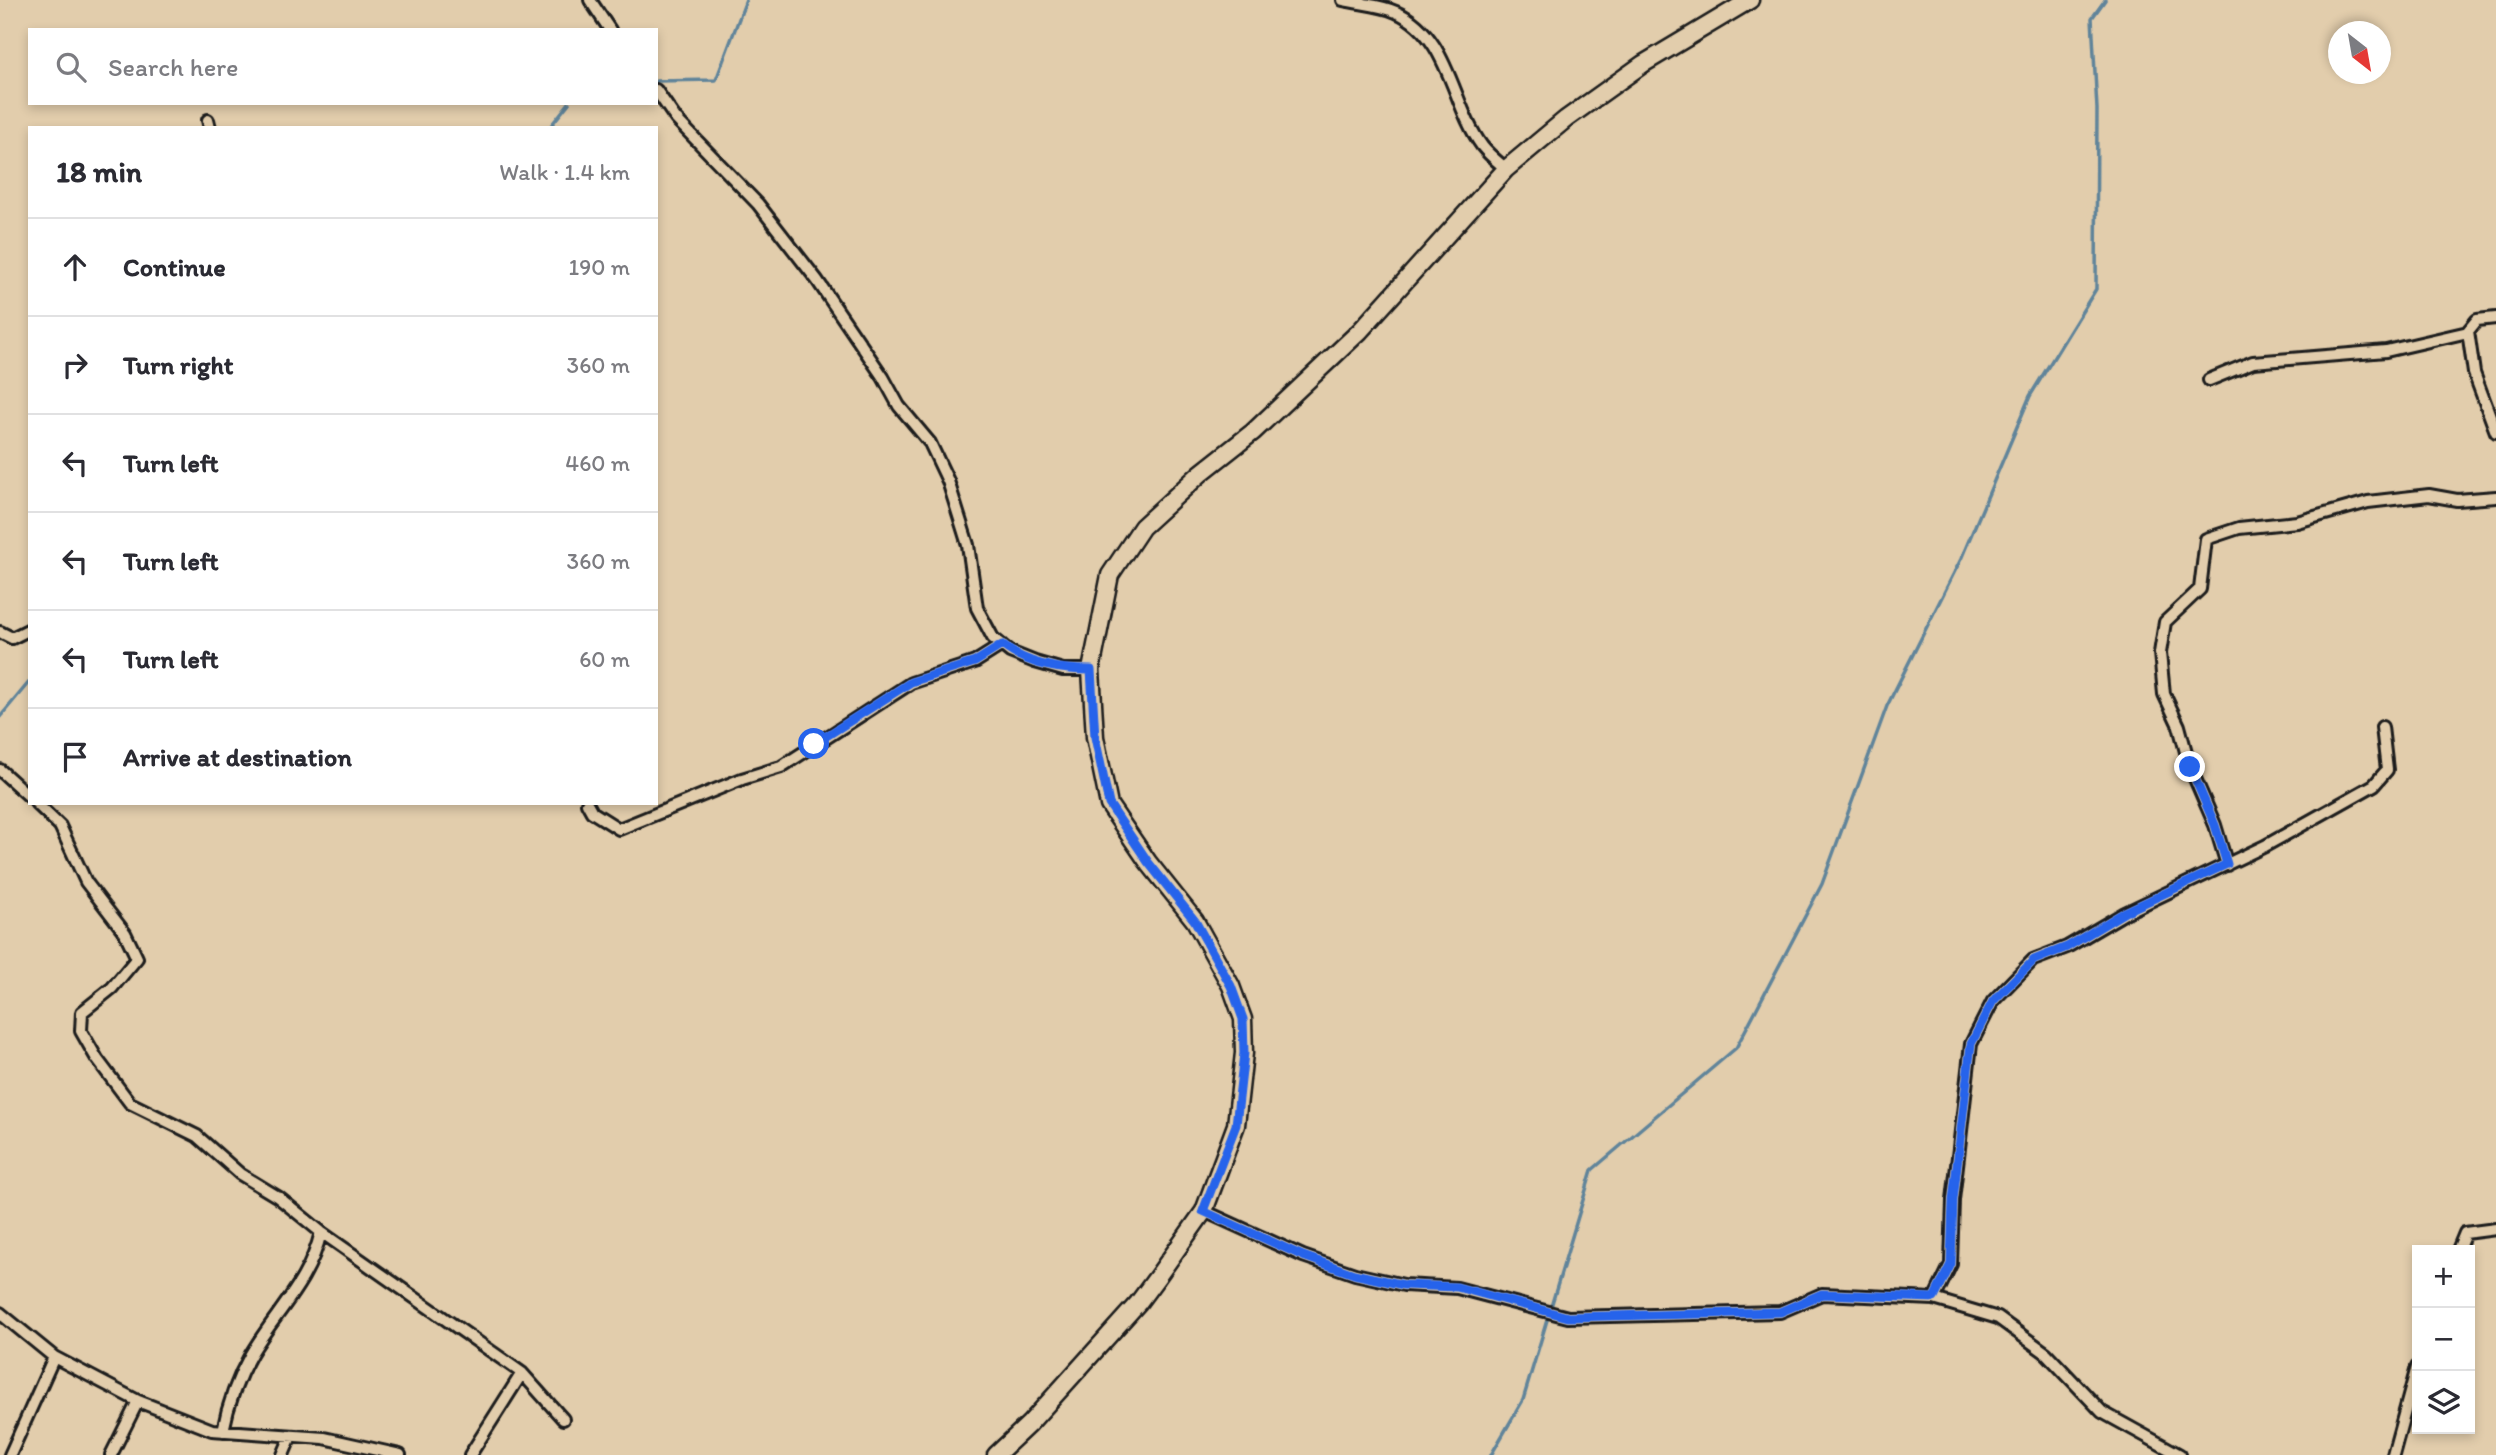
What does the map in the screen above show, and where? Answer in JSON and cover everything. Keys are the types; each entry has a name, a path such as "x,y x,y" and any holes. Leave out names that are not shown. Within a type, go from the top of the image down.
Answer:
{"street":[{"path":"590,0 609,28"},
{"path":"1343,0 1395,11 1422,28 1452,78 1468,120 1483,147 1506,169"},
{"path":"996,1455 1029,1424 1138,1303 1203,1211 1236,1125 1244,1053 1243,1019 1231,986 1195,921 1148,862 1109,804 1095,737 1091,670 1110,575 1142,527 1201,473 1253,432 1360,331 1506,169 1566,119 1643,64 1750,0"},
{"path":"658,93 676,119 758,204 817,280 883,377 899,406 930,443 948,481 968,545 977,608 993,638 1035,662 1063,670 1091,670"},
{"path":"2496,318 2477,320 2469,332 2473,373 2496,432"},
{"path":"2209,380 2253,362 2386,351 2469,332"},
{"path":"2227,864 2215,825 2190,767 2179,726 2164,694 2160,653 2165,622 2200,589 2206,539 2239,528 2297,522 2368,502 2429,495 2457,500 2496,497"},
{"path":"0,632 12,638 28,630"},
{"path":"588,805 592,812 619,829 651,819 741,779 780,767 911,682 975,662 1002,645"},
{"path":"1934,1298 1951,1264 1953,1200 1971,1044 1993,1001 2034,960 2067,947 2125,912 2227,864 2374,785 2387,769 2382,727"},
{"path":"0,770 28,795"},
{"path":"38,805 60,827 86,882 125,933 137,958 112,988 82,1012 81,1031 97,1059 130,1104 197,1136 240,1174 278,1197 321,1232 522,1373 563,1419"},
{"path":"1203,1211 1303,1256 1354,1274 1404,1285 1457,1287 1532,1305 1568,1317 1780,1312 1822,1294 1934,1298 1998,1318 2046,1353 2102,1412 2180,1455"},
{"path":"2460,1245 2465,1233 2496,1229"},
{"path":"223,1432 237,1380 314,1261 321,1232"},
{"path":"0,1313 54,1357 138,1401 223,1432 324,1438 400,1455"},
{"path":"10,1455 54,1357"},
{"path":"2393,1455 2416,1371"},
{"path":"470,1455 522,1373"},
{"path":"111,1455 138,1401"},
{"path":"283,1455 291,1436"}],"waterway":[{"path":"658,81 716,80 746,0"},
{"path":"1491,1455 1523,1400 1592,1170 1736,1048 1822,884 1887,706 1961,559 2030,396 2096,289 2097,109 2092,18 2105,0"},
{"path":"551,126 567,105"},
{"path":"0,717 28,683"}],"route":[{"path":"814,744 911,682 975,662 1002,645 1010,652 1063,670 1091,670 1095,737 1109,804 1148,862 1195,921 1231,986 1243,1019 1244,1053 1236,1125 1203,1211 1303,1256 1354,1274 1404,1285 1457,1287 1532,1305 1568,1317 1780,1312 1822,1294 1934,1298 1951,1264 1949,1241 1971,1044 1993,1001 2034,960 2067,947 2125,912 2227,864 2215,825 2190,767"}]}
